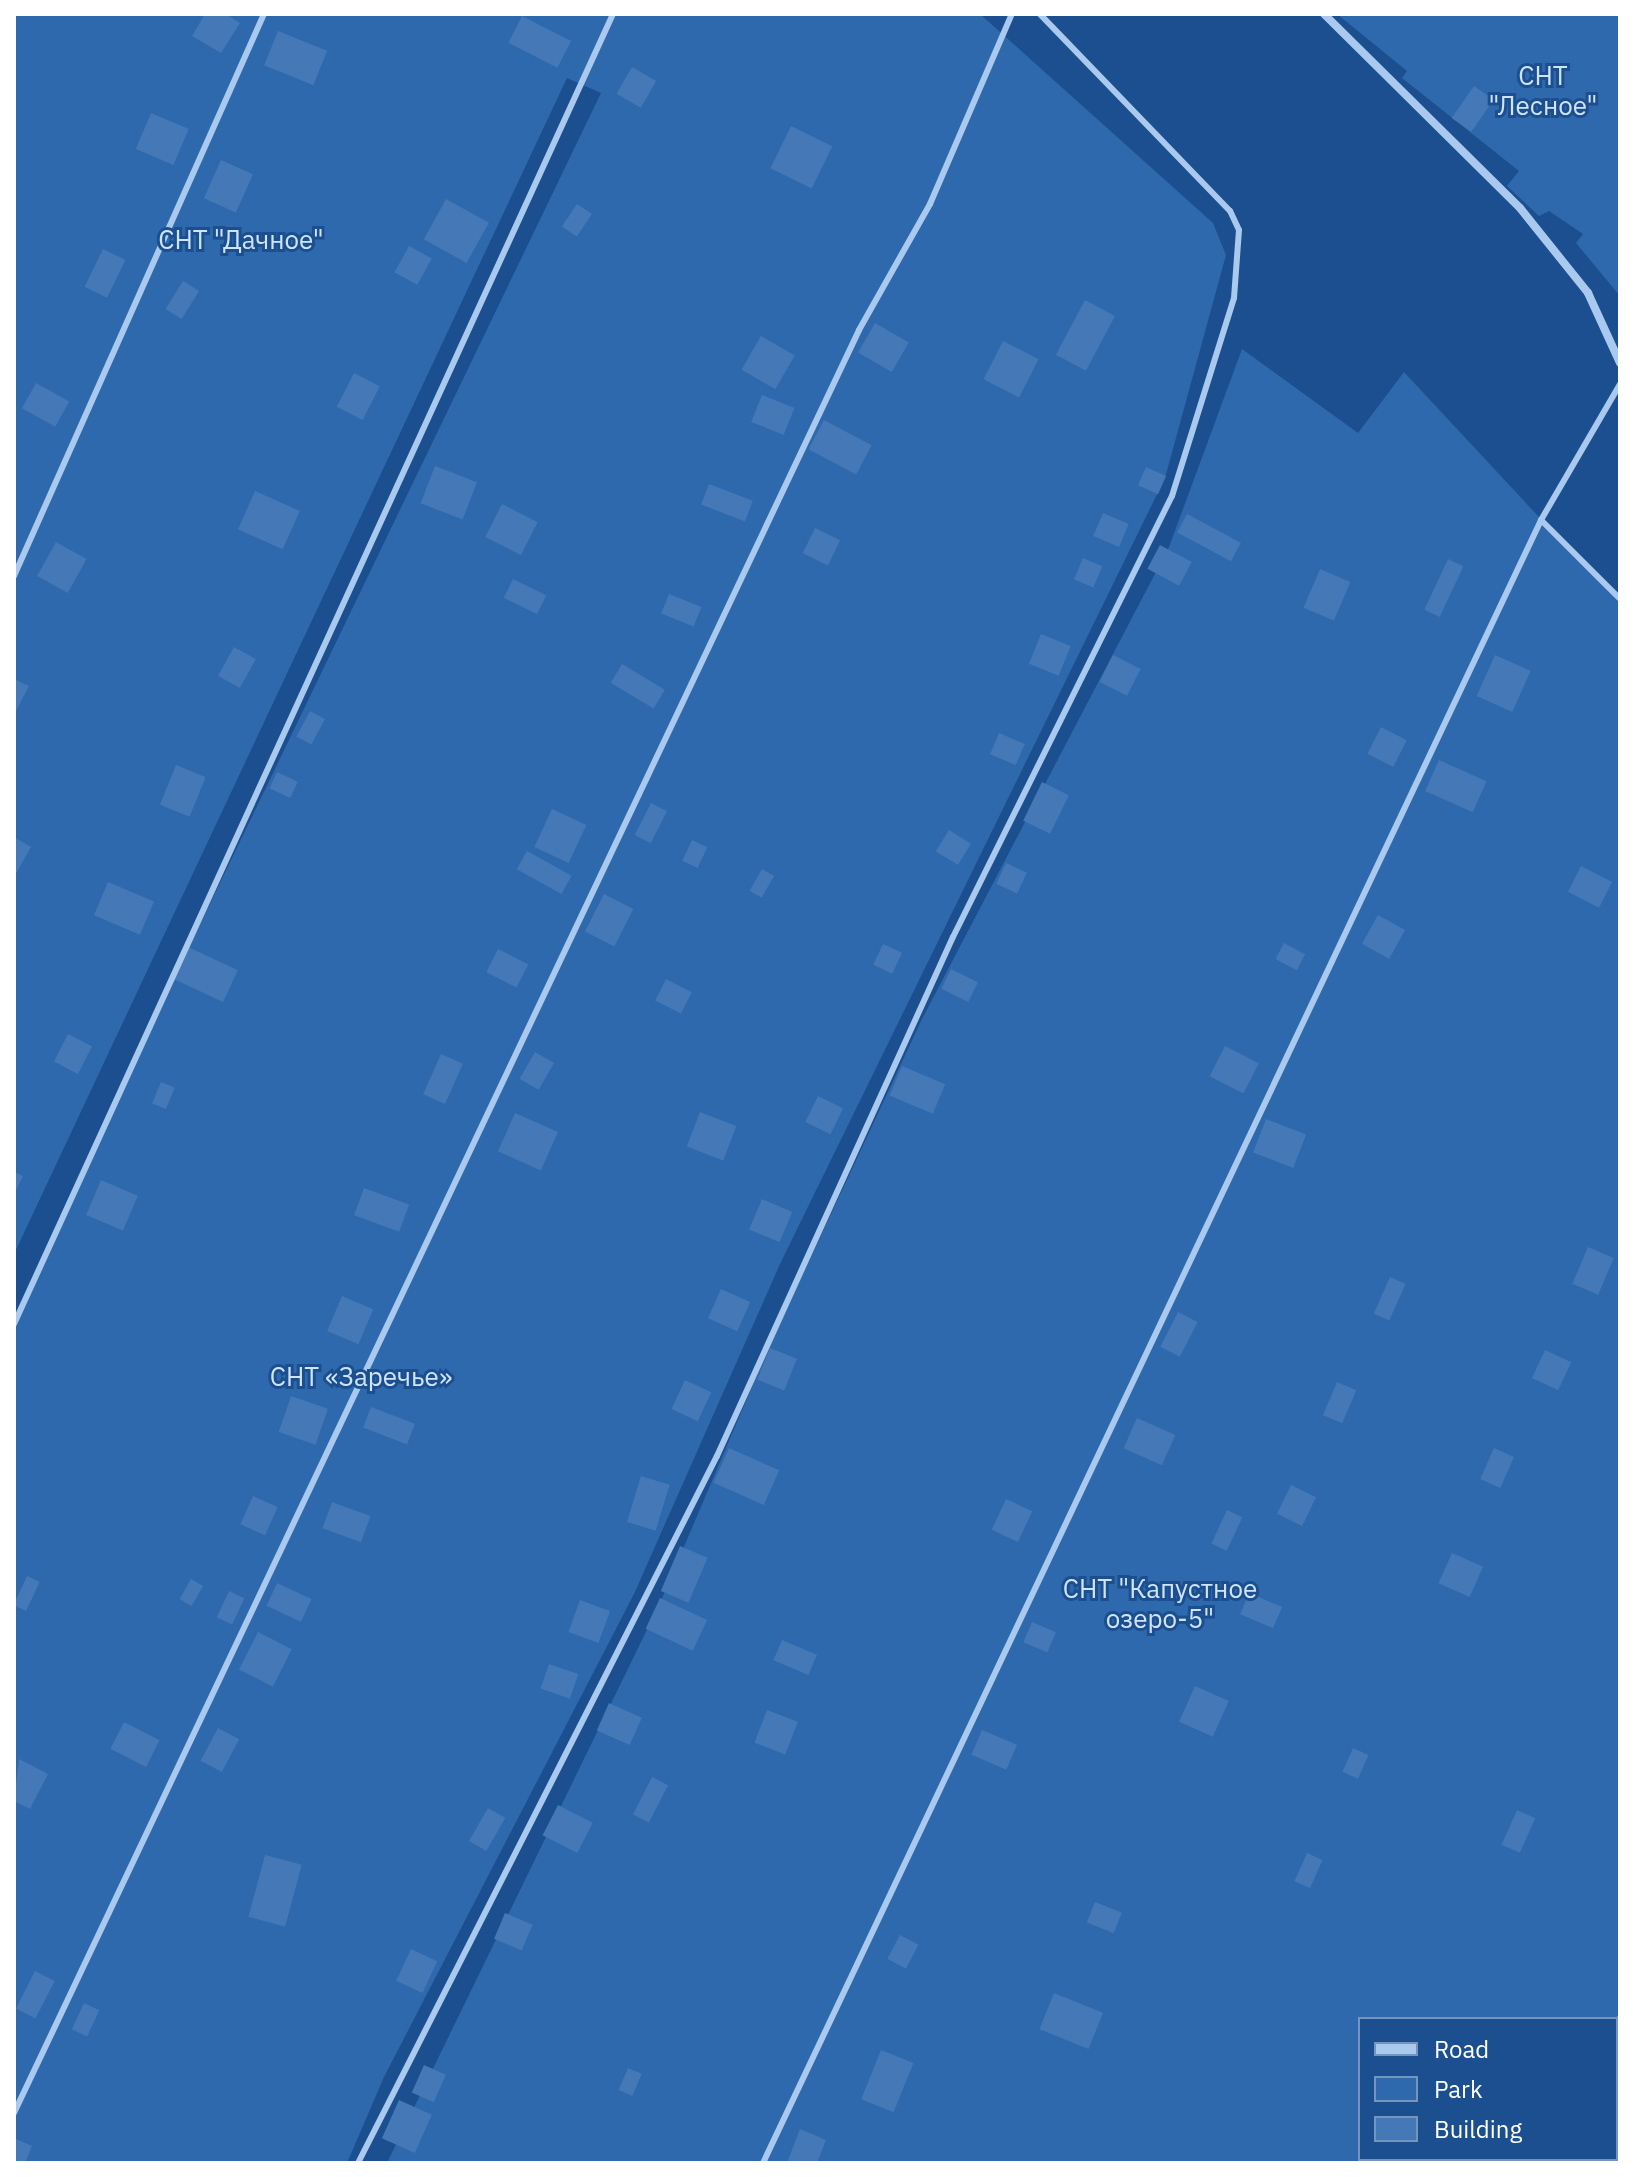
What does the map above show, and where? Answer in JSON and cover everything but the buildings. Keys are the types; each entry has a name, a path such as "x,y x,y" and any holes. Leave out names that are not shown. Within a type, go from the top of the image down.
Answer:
{"street":[{"path":"1324,14 1520,208 1588,293 1620,363"}],"lane":[{"path":"14,576 264,14"},
{"path":"14,1324 613,14"},
{"path":"14,2113 859,330 930,204 1012,14"},
{"path":"358,2163 717,1456 953,937 1172,496 1234,298 1239,230 1230,211 1040,14"},
{"path":"763,2163 1541,520 1620,384"},
{"path":"1541,520 1620,599"}],"green space":[{"name":"СНТ «Заречье»","path":"14,14 980,14 1213,223 1226,255 1165,478 780,1264 634,1594 384,2077 347,2163 14,2163 14,1322 150,1028 601,93 567,78 14,1254"},
{"name":"СНТ \"Лесное\"","path":"1337,14 1620,14 1620,296 1576,243 1583,234 1549,211 1539,216 1507,186 1519,171 1402,78 1407,71"},
{"name":"СНТ \"Капустное озеро-5\"","path":"1242,349 1358,433 1404,372 1620,604 1620,2163 387,2163 660,1603 769,1347 922,1019 1169,547"}],"park label":[{"name":"СНТ \"Дачное\"","path":"241,240"}]}
